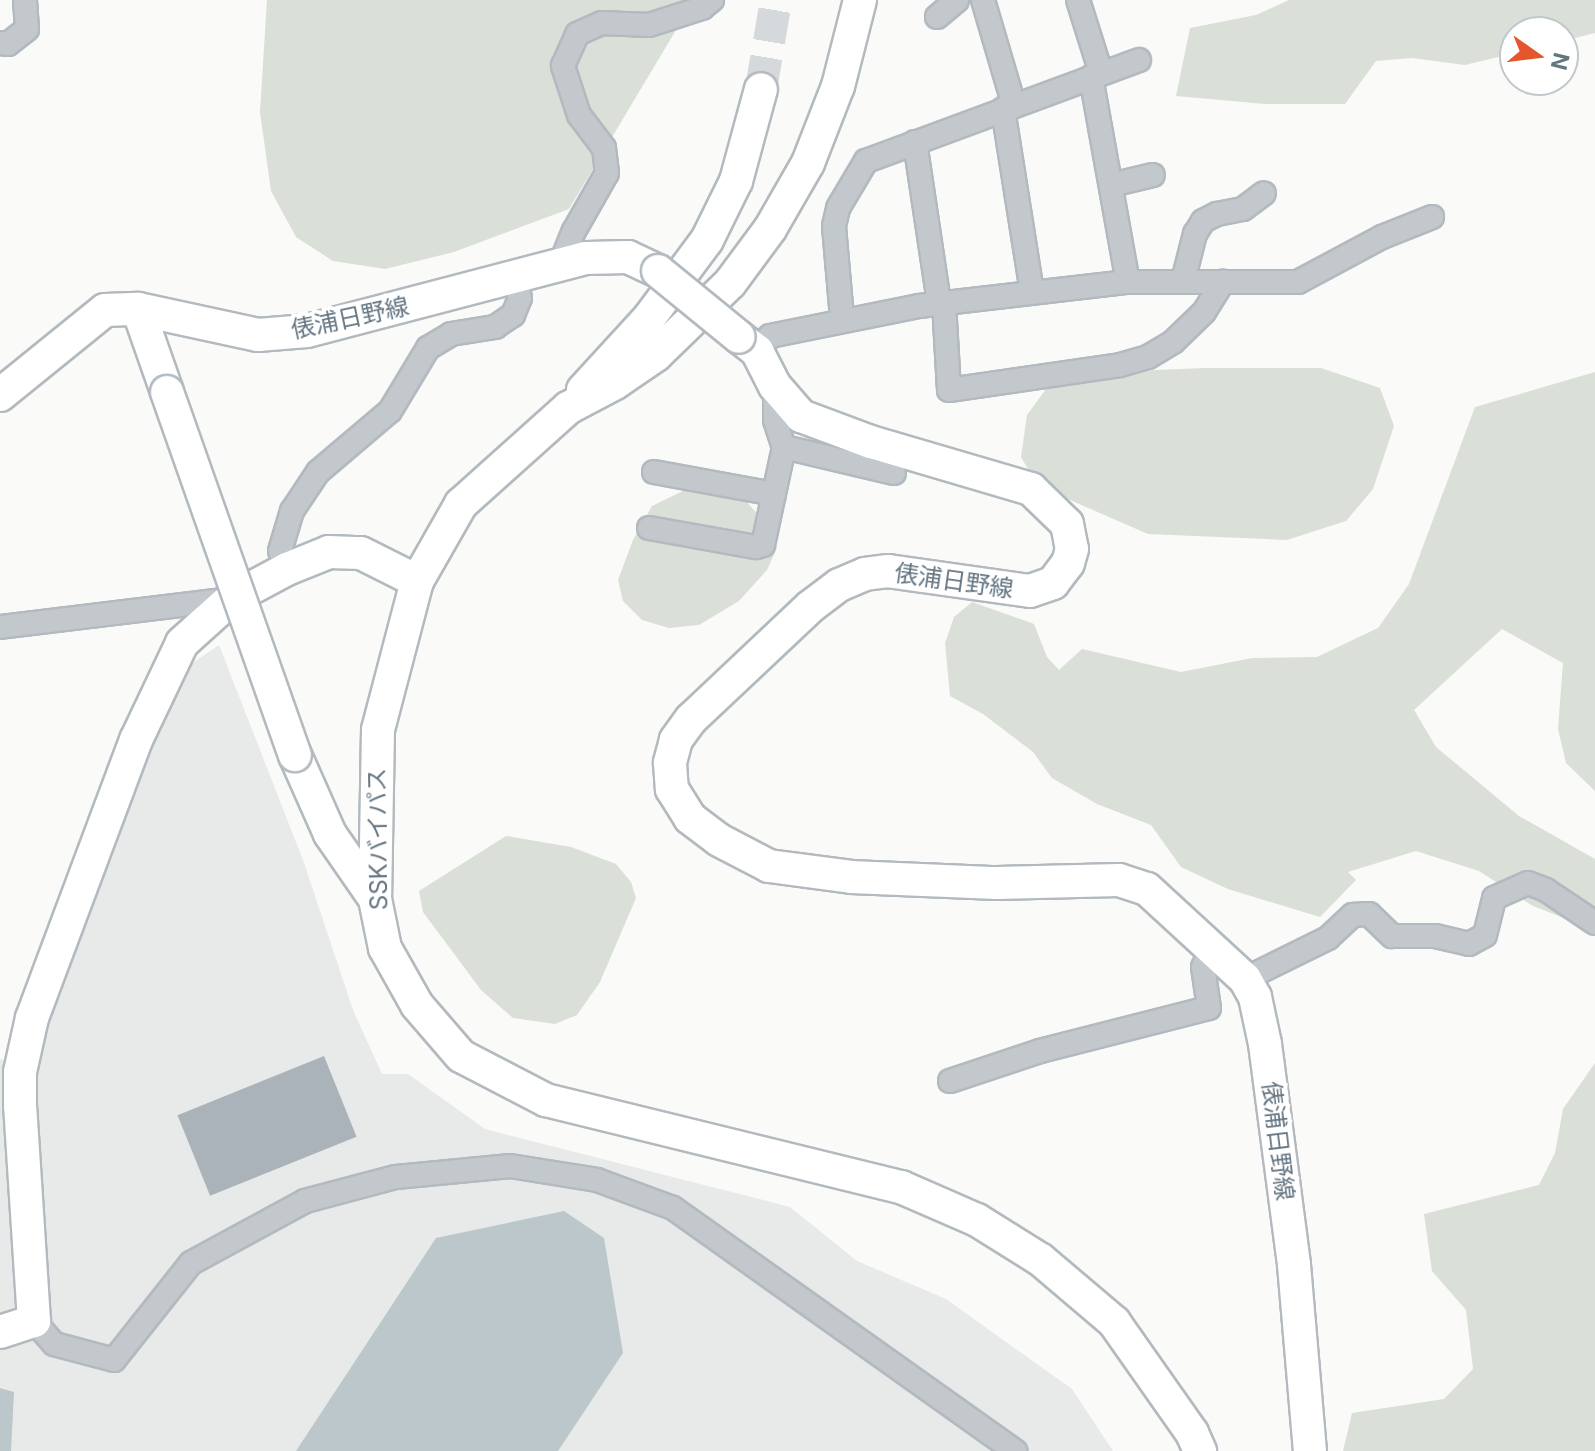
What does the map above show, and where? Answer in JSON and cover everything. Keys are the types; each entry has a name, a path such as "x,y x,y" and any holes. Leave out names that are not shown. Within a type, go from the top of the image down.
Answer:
{"street":[{"path":"0,43 8,44 27,29 25,0"},
{"path":"560,265 574,231 607,173 604,148 579,115 563,66 577,34 602,23 649,25 702,8 712,0"},
{"name":"SSKバイパス","path":"860,0 833,99 808,163 770,229 730,283 656,355 615,383 568,408 461,504 417,581 378,730 375,899 385,948 417,1005 461,1056 546,1100 901,1187 977,1220 1041,1260 1114,1322 1192,1433 1200,1451"},
{"path":"937,17 957,0"},
{"path":"983,0 1008,107 1032,293"},
{"path":"1078,0 1096,75 1128,282"},
{"path":"842,318 834,226 838,208 866,161 1139,60"},
{"path":"568,408 649,318 707,240 736,181 761,89"},
{"path":"915,142 941,303 949,390 1120,365 1148,357 1173,342 1204,312 1223,281"},
{"path":"1111,185 1153,175"},
{"path":"1183,281 1195,234 1203,221 1217,214 1243,209 1264,193"},
{"path":"748,344 842,318 941,303 1128,282 1298,282 1382,237 1432,217"},
{"name":"俵浦日野線","path":"0,395 105,310 138,309 258,335 307,331 560,265 612,255 628,257 658,271 748,344 775,386 801,416 871,442 1031,489 1067,524 1072,549 1068,563 1053,583 1030,591 888,571 865,574 839,585 810,607 691,719 676,740 670,763 672,789 690,818 719,840 769,866 851,877 997,883 1119,880 1147,889 1245,979 1255,997 1268,1060 1294,1265 1310,1451"},
{"path":"287,569 280,551 292,511 318,472 390,411 428,348 451,334 495,327 513,315 520,298 516,278"},
{"path":"138,309 295,755 330,834 375,899"},
{"path":"649,528 756,547 763,545 784,447 775,420 775,386"},
{"path":"784,447 894,473"},
{"path":"654,472 774,494"},
{"path":"417,581 361,553 329,552 287,569 231,599 182,643 136,740 32,1018 20,1084 34,1321 54,1344 114,1360 191,1263 305,1201 396,1177 510,1166 597,1180 673,1208 1015,1451"},
{"path":"0,627 231,599"},
{"path":"1245,979 1328,938 1353,915 1369,914 1392,936 1435,936 1469,944 1485,935 1494,898 1528,883 1546,890 1595,923"},
{"path":"950,1081 1040,1051 1209,1008 1203,967 1213,949"},
{"path":"0,1332 34,1321"}],"shaded area":[{"path":"267,0 694,0 569,209 454,252 385,269 333,261 296,237 271,191 260,112"},
{"path":"1289,0 1595,0 1595,33 1579,37 1579,16 1499,16 1499,57 1465,65 1412,58 1376,61 1345,104 1265,104 1176,96 1190,28 1256,15"},
{"path":"1205,368 1321,368 1380,388 1394,426 1373,489 1346,521 1287,540 1148,534 1038,486 1021,457 1027,415 1057,374"},
{"path":"1595,372 1595,791 1566,763 1558,729 1563,663 1502,629 1414,710 1436,747 1519,816 1595,859 1595,930 1533,906 1479,871 1416,851 1348,872 1356,880 1320,917 1228,889 1181,867 1151,825 1097,804 1052,778 1033,752 983,714 950,696 945,643 954,617 972,602 1034,624 1047,657 1059,670 1082,649 1181,672 1252,658 1317,657 1378,628 1409,584 1475,407"},
{"path":"725,486 746,501 768,526 777,548 767,570 739,601 699,625 669,628 642,620 623,601 618,580 633,540 652,506 691,487"},
{"path":"219,645 303,860 353,1010 382,1074 408,1074 485,1129 790,1207 857,1261 946,1299 1072,1389 1113,1451 0,1451 0,1059 36,1071 52,1009 168,697 189,665"},
{"path":"506,836 571,847 616,864 631,882 636,898 600,982 577,1015 555,1024 513,1018 481,990 423,912 419,891"},
{"path":"1595,1063 1595,1451 1343,1451 1352,1413 1444,1399 1473,1369 1466,1310 1432,1271 1424,1214 1539,1185 1555,1153 1563,1109"},
{"path":"564,1211 604,1238 623,1353 558,1451 296,1451 436,1238"},
{"path":"0,1388 14,1392 11,1451 0,1451"}],"building":[{"path":"324,1056 357,1137 210,1196 178,1115"}],"tunnel":[{"path":"761,89 776,0"}]}
